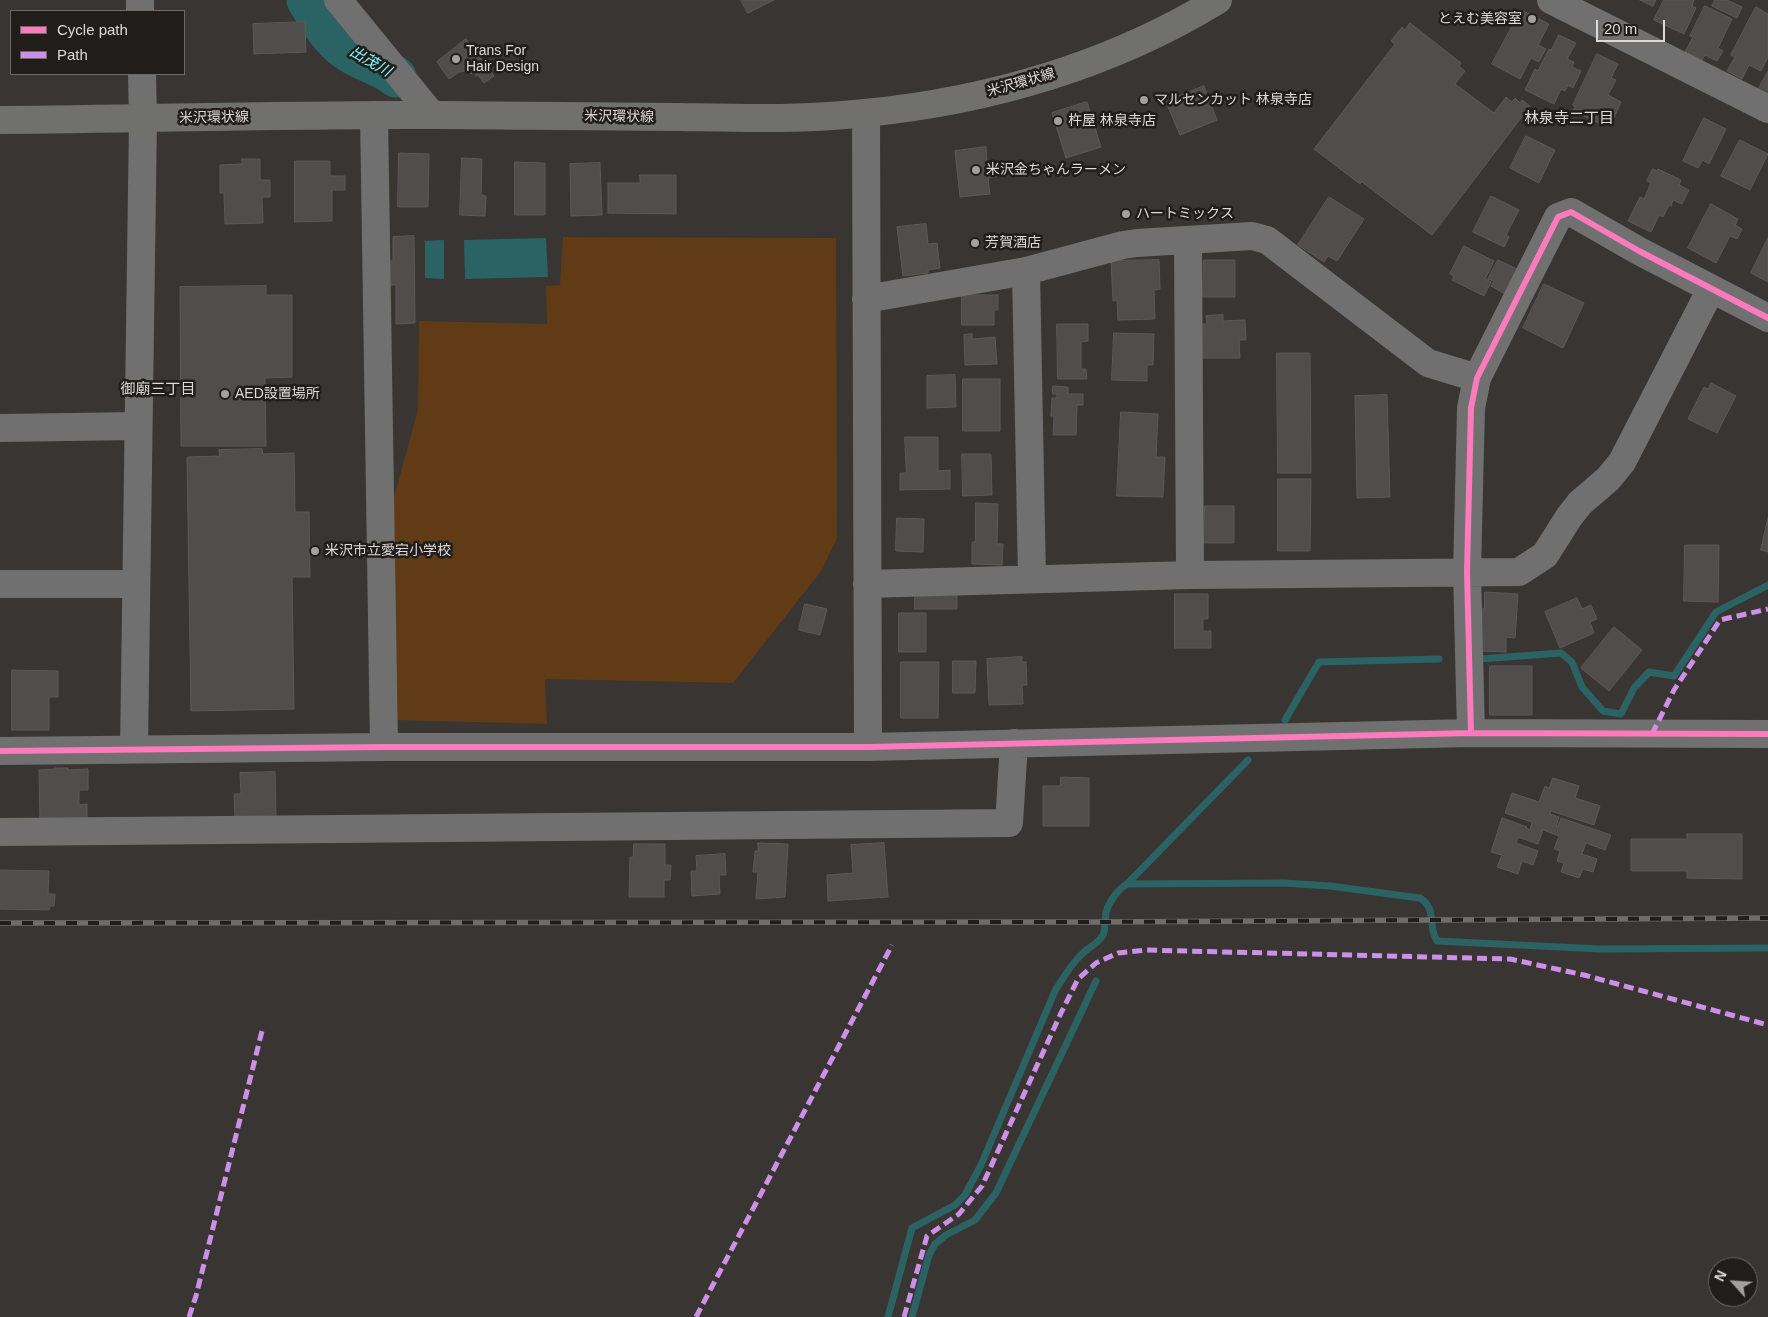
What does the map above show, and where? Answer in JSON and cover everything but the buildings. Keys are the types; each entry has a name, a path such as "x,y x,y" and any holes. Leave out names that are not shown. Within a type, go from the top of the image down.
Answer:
{"main road":[{"name":"米沢環状線","path":"0,120 374,115 723,118 805,117 866,113 983,94 1021,85 1072,69 1168,28 1218,0"}],"street":[{"path":"338,0 432,115"},
{"path":"1551,0 1768,109"},
{"path":"134,749 143,119 142,75"},
{"path":"866,113 868,746"},
{"path":"374,115 384,747"},
{"path":"1471,734 1467,572 1471,408 1477,378 1558,217 1571,212 1639,251 1768,318"},
{"path":"866,299 1026,271 1123,245 1252,236 1267,240 1428,362 1477,378"},
{"path":"1188,240 1190,575"},
{"path":"1026,271 1032,578"},
{"path":"867,584 1190,575 1519,572 1545,555 1580,503 1608,479 1622,462 1710,289"},
{"path":"0,428 138,426"},
{"path":"0,584 136,584"},
{"path":"0,751 384,747 868,746 1471,734 1768,734"},
{"path":"0,832 1009,823 1014,743"}],"shaded area":[{"path":"563,237 836,238 837,538 822,570 733,683 545,679 547,724 395,720 392,504 418,410 419,321 547,324 546,286 560,285"}],"water":[{"path":"546,238 548,277 465,279 464,240"},
{"path":"444,240 444,279 425,278 425,241"}],"waterway":[{"name":"出茂川","path":"307,0 325,28 342,46 354,55 384,69 396,77"},
{"path":"1480,659 1561,653 1572,662 1582,687 1603,711 1621,714 1634,688 1649,672 1674,676 1716,612 1768,585"},
{"path":"1285,720 1319,662 1439,659"},
{"path":"888,1317 912,1228 955,1205 965,1195 981,1165 1055,991 1067,971 1103,935 1107,908 1117,892 1248,760"},
{"path":"1127,884 1284,883 1330,886 1420,898 1431,913 1434,935 1437,941 1601,949 1768,948"},
{"path":"912,1317 929,1255 935,1244 946,1235 975,1220 996,1193 1096,981"}],"railway":[{"path":"0,923 1100,922 1768,918"}],"marked path":[{"path":"1652,734 1674,690 1720,620 1768,609"},
{"path":"696,1317 892,945"},
{"path":"904,1317 927,1236 959,1214 982,1186 1078,979 1096,963 1118,953 1146,950 1510,959 1584,975 1768,1025"},
{"path":"189,1317 196,1296 263,1027"}],"cycle path":[{"path":"1471,733 1467,572 1471,408 1477,378 1558,217 1571,212 1639,251 1768,318"},
{"path":"0,751 384,747 868,747 1471,733 1768,734"}],"place":[{"name":"とえむ美容室","path":"1532,19"},
{"name":"Trans For Hair Design","path":"456,59"},
{"name":"マルセンカット 林泉寺店","path":"1144,100"},
{"name":"杵屋 林泉寺店","path":"1058,121"},
{"name":"米沢金ちゃんラーメン","path":"976,170"},
{"name":"ハートミックス","path":"1126,214"},
{"name":"芳賀酒店","path":"975,243"},
{"name":"AED設置場所","path":"225,394"},
{"name":"米沢市立愛宕小学校","path":"315,551"}],"district":[{"name":"林泉寺二丁目","path":"1569,119"},
{"name":"御廟三丁目","path":"158,390"}]}
